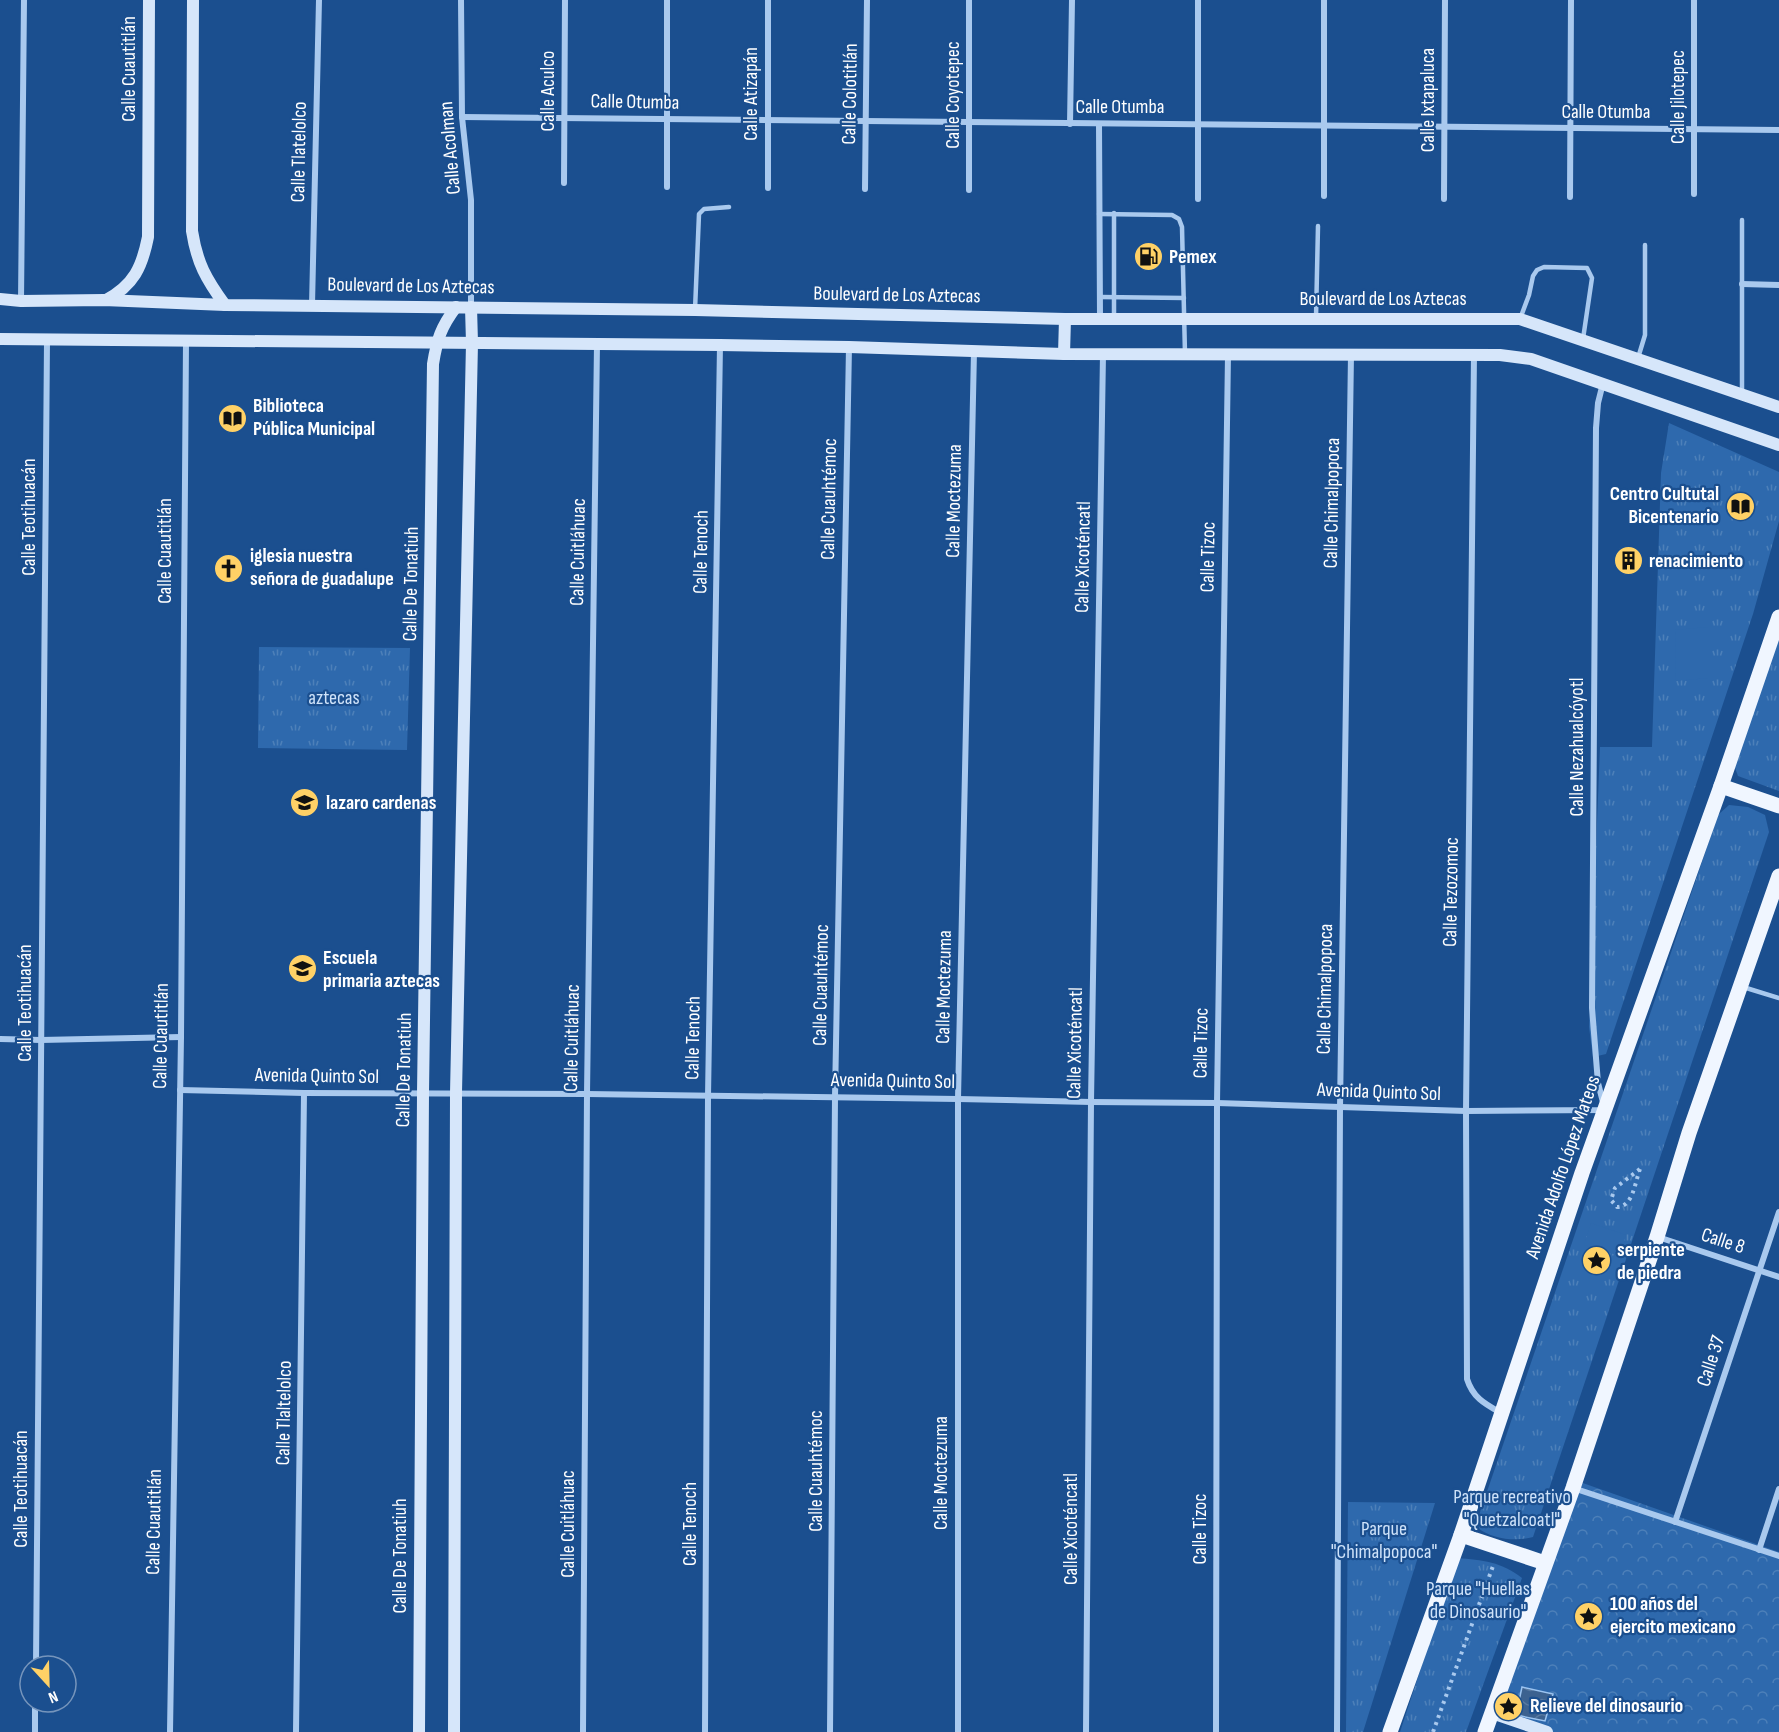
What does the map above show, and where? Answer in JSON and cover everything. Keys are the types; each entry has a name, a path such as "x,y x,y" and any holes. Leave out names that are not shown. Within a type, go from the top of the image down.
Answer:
{"main road":[{"name":"Calle Cuautitlán","path":"104,300 118,293 136,274 144,260 148,237 149,0"},
{"path":"193,0 192,231 200,267 225,305"},
{"name":"Boulevard de Los Aztecas","path":"0,299 225,305 695,310 1065,319 1520,319 1779,407"},
{"name":"Calle De Tonatiuh","path":"419,1732 423,1093 433,388 436,342 456,307"},
{"path":"454,1732 456,1093 471,307"},
{"path":"1064,354 1065,319"},
{"path":"0,339 720,345 1064,354 1474,354 1515,356 1531,359 1603,383 1779,445"},
{"name":"Avenida Adolfo López Mateos","path":"1390,1732 1461,1535 1605,1110 1779,617"},
{"path":"1721,786 1779,806"},
{"path":"1485,1732 1573,1488 1657,1237 1689,1133 1779,876"},
{"path":"1461,1535 1545,1563"},
{"path":"1492,1713 1547,1732"}],"street":[{"path":"21,301 24,0"},
{"name":"Calle Tlatelolco","path":"312,305 319,0"},
{"name":"Calle Acolman","path":"461,0 462,117 471,194 471,307"},
{"name":"Calle Aculco","path":"564,183 565,0"},
{"path":"667,0 667,187"},
{"name":"Calle Atizapán","path":"768,0 768,188"},
{"name":"Calle Colotitlán","path":"865,189 867,0"},
{"name":"Calle Coyotepec","path":"969,0 969,190"},
{"path":"1071,0 1071,124"},
{"path":"1198,0 1198,199"},
{"path":"1324,0 1324,196"},
{"name":"Calle Ixtapaluca","path":"1444,200 1445,0"},
{"path":"1570,197 1571,0"},
{"name":"Calle Jilotepec","path":"1694,195 1695,0"},
{"name":"Calle Otumba","path":"462,117 1779,130"},
{"path":"1100,124 1100,318"},
{"path":"1742,284 1779,285"},
{"path":"456,307 471,293"},
{"name":"Calle Teotihuacán","path":"36,1654 47,340"},
{"name":"Calle Cuautitlán","path":"170,1732 181,1037 186,341"},
{"name":"Calle Cuitláhuac","path":"583,1732 597,344"},
{"name":"Calle Tenoch","path":"705,1732 708,1097 720,345"},
{"name":"Calle Cuauhtémoc","path":"830,1732 835,1097 849,347"},
{"name":"Calle Moctezuma","path":"958,1732 958,1099 974,351"},
{"name":"Calle Xicoténcatl","path":"1086,1732 1091,1102 1103,354"},
{"name":"Calle Chimalpopoca","path":"1337,1732 1340,1108 1351,354"},
{"name":"Calle Tezozomoc","path":"1474,354 1466,1111 1467,1379 1474,1396 1502,1413"},
{"name":"Calle Tizoc","path":"1216,1732 1216,1103 1228,355"},
{"name":"Calle Nezahualcóyotl","path":"1603,383 1598,403 1596,428 1592,1008 1598,1083 1605,1110"},
{"path":"0,1039 181,1037"},
{"name":"Avenida Quinto Sol","path":"180,1090 304,1094 588,1094 1216,1103 1466,1111 1605,1110"},
{"name":"Calle Tlaltelolco","path":"297,1732 304,1094"},
{"name":"Calle 37","path":"1675,1522 1779,1212"},
{"name":"Calle 8","path":"1657,1237 1779,1277"},
{"path":"1573,1488 1779,1556"},
{"path":"1759,1550 1779,1489"},
{"path":"35,1714 35,1732"}],"lane":[{"path":"695,310 699,214 704,209 729,207"},
{"path":"1114,213 1114,318"},
{"path":"1099,214 1172,215 1179,219 1182,226 1185,355"},
{"path":"1742,220 1742,393"},
{"path":"1316,318 1318,226"},
{"path":"1638,358 1645,335 1645,245"},
{"path":"1520,319 1533,276 1537,270 1544,267 1587,268 1592,278 1583,339"},
{"path":"1100,297 1184,298"},
{"path":"1741,986 1779,998"}],"path":[{"path":"1640,1169 1628,1203 1617,1207 1611,1200 1615,1188 1640,1169"},
{"path":"1433,1732 1493,1566"}],"green space":[{"path":"1669,423 1779,472 1779,521 1753,614 1606,1054 1593,1057 1589,1027 1600,747 1652,747 1661,473"},
{"path":"1779,611 1779,791 1738,776 1728,748"},
{"path":"1708,627 1708,678 1676,681 1675,630"},
{"name":"aztecas","path":"259,647 410,648 407,750 258,748"},
{"name":"Parque recreativo \"Quetzalcoatl\"","path":"1729,805 1748,807 1765,815 1769,832 1533,1537 1512,1539 1497,1537 1478,1528 1477,1521 1718,815"},
{"path":"1591,1223 1626,1235 1620,1256 1584,1245"},
{"path":"1577,1481 1779,1552 1779,1732 1543,1732 1496,1716"},
{"name":"Parque \"Chimalpopoca\"","path":"1348,1502 1435,1503 1363,1732 1346,1732"},
{"name":"Parque \"Huellas de Dinosaurio\"","path":"1457,1558 1499,1565 1522,1578 1466,1732 1400,1732"}],"water":[{"path":"1522,1687 1553,1694 1545,1721 1516,1715"}],"place":[{"name":"Pemex","path":"1148,257"},
{"name":"Biblioteca Pública Municipal","path":"232,418"},
{"name":"Centro Cultutal Bicentenario","path":"1740,506"},
{"name":"renacimiento","path":"1628,561"},
{"name":"iglesia nuestra señora de guadalupe","path":"229,568"},
{"name":"lazaro cardenas","path":"305,803"},
{"name":"Escuela primaria aztecas","path":"302,969"},
{"name":"serpiente de piedra","path":"1596,1261"},
{"name":"100 años del ejercito mexicano","path":"1589,1616"},
{"name":"Relieve del dinosaurio","path":"1509,1706"}]}
